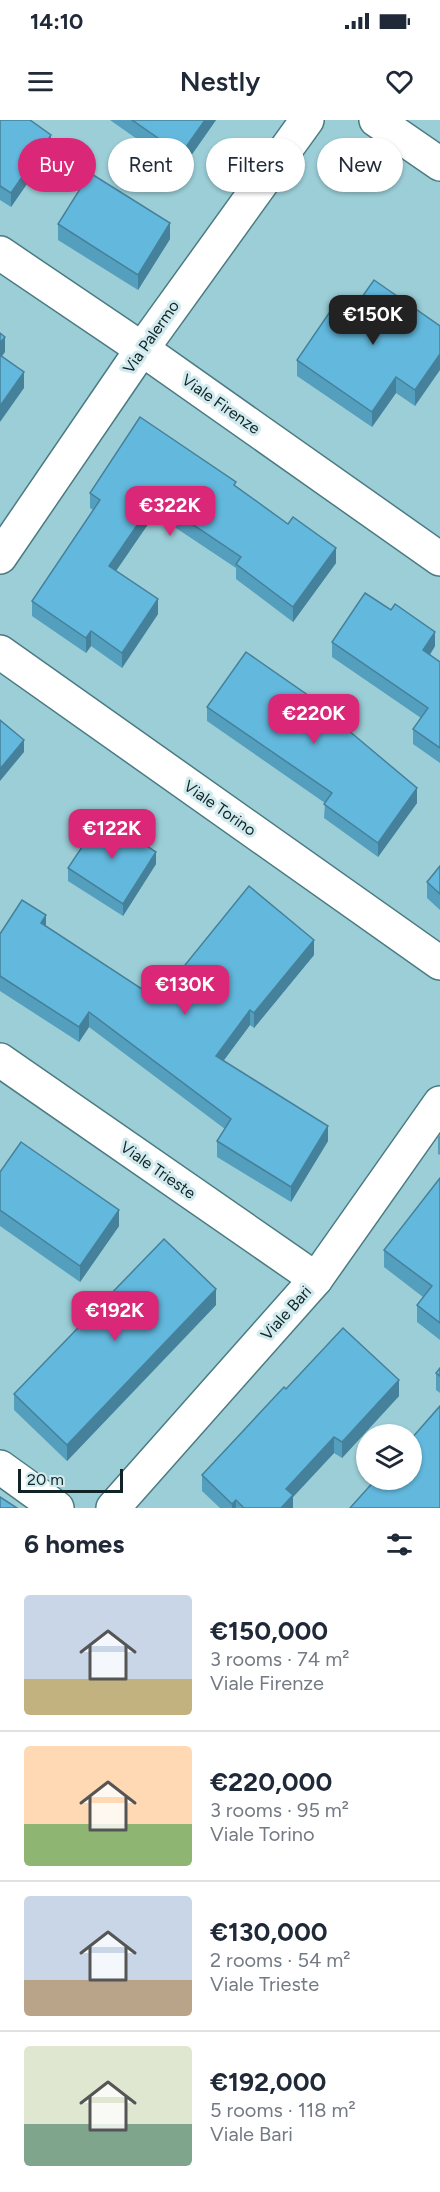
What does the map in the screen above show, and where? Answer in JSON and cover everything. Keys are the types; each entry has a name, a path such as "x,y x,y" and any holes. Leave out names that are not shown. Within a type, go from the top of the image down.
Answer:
{"street":[{"name":"Via Palermo","path":"0,556 142,349 307,120"},
{"path":"376,120 440,165"},
{"name":"Viale Firenze","path":"0,253 142,349 440,559"},
{"name":"Viale Torino","path":"0,652 440,963"},
{"name":"Viale Trieste","path":"0,1060 316,1279"},
{"name":"Viale Bari","path":"113,1508 316,1279 440,1103"},
{"path":"0,1467 57,1508"}],"building":[{"path":"0,120 30,120 51,135 49,138 18,138 18,183 11,193 0,186"},
{"path":"132,120 205,120 192,138 158,138"},
{"path":"96,177 108,184 108,192 120,192 170,223 138,275 58,224 78,192 96,192"},
{"path":"374,280 440,326 440,354 415,390 396,377 372,412 297,360 340,297 355,307"},
{"path":"0,333 5,337 0,343"},
{"path":"0,355 24,372 0,406"},
{"path":"140,417 236,482 234,485 288,524 293,517 336,548 293,607 236,564 241,557 155,499 109,566 158,599 122,653 91,631 86,638 32,601 100,500 90,493"},
{"path":"365,593 391,610 395,604 435,632 423,650 440,662 440,748 413,729 428,708 332,642"},
{"path":"246,652 345,721 342,725 417,788 378,843 324,804 332,793 207,707"},
{"path":"0,720 24,740 0,769"},
{"path":"102,817 156,852 123,904 68,868"},
{"path":"440,866 440,894 427,882"},
{"path":"249,886 314,940 254,1013 250,1010 216,1056 328,1126 291,1187 217,1141 231,1119 89,1012 79,1027 0,976 0,934 22,900 46,915 41,923 154,997 160,988 164,991"},
{"path":"21,1142 119,1210 80,1266 0,1210 0,1172"},
{"path":"440,1178 440,1323 417,1305 432,1286 384,1250"},
{"path":"164,1239 216,1289 67,1445 14,1394"},
{"path":"343,1328 399,1380 359,1424 356,1424 342,1442 334,1437 286,1489 293,1495 281,1508 244,1508 236,1500 232,1504 202,1475 284,1387 286,1389"},
{"path":"440,1406 440,1508 350,1508 366,1490 422,1490 422,1426"},
{"path":"0,1497 17,1508 0,1508"}]}
